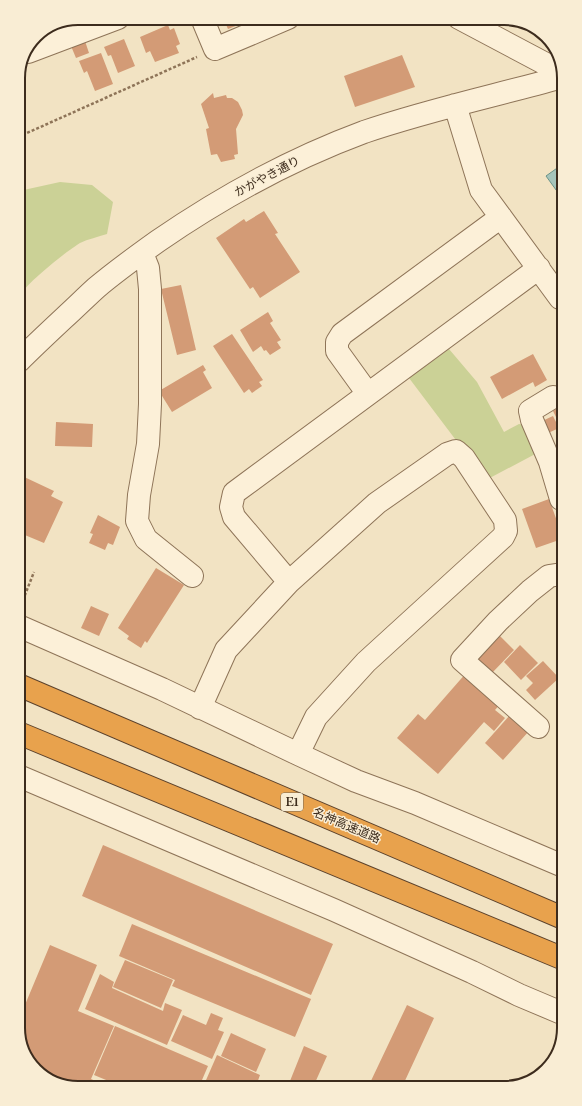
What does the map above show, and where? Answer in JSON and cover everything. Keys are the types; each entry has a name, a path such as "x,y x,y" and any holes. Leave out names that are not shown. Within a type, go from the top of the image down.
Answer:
{"highway":[{"name":"名神高速道路","path":"25,688 557,915"},
{"path":"25,736 557,956"}],"street":[{"path":"33,50 99,25"},
{"path":"205,25 215,49 272,25"},
{"path":"472,25 556,69"},
{"name":"かがやき通り","path":"25,356 97,288 142,253 182,225 269,174 306,156 371,130 455,105 557,79"},
{"path":"455,105 481,190 557,294"},
{"path":"368,394 337,351 336,342 342,334 501,217"},
{"path":"142,253 148,268 150,289 150,411 148,444 136,521 146,539 192,576"},
{"path":"289,582 234,517 231,507 234,493 539,268"},
{"path":"553,398 530,411 532,420 550,462 557,484"},
{"path":"200,708 226,650 289,582 377,502 447,454 456,451 464,458 506,520 506,531 503,537 366,662 316,718 298,754"},
{"path":"538,727 462,660 498,621 530,591 548,576 557,575"},
{"path":"25,629 162,689 356,781 415,803 557,863"},
{"path":"25,779 334,910 557,1011"}],"path":[{"path":"25,134 215,49"},
{"path":"25,595 34,572"}],"green space":[{"path":"60,182 92,185 113,202 107,234 80,243 74,247 38,276 25,289 25,190"},
{"path":"449,349 477,382 504,432 519,424 529,426 539,452 486,480 409,378"}],"water":[{"path":"557,168 557,191 546,176"}],"building":[{"path":"168,25 170,30 174,28 180,44 176,46 179,53 155,62 150,51 146,53 140,37"},
{"path":"226,25 238,25 228,29"},
{"path":"124,39 135,66 118,73 111,55 108,56 104,47"},
{"path":"85,41 89,53 76,58 71,46"},
{"path":"101,53 113,84 95,91 87,71 84,73 79,61"},
{"path":"402,55 415,87 355,107 344,76"},
{"path":"213,93 214,98 226,95 227,98 232,98 238,102 242,110 243,115 236,129 238,154 234,155 235,159 221,162 217,154 211,155 206,129 209,128 201,104"},
{"path":"264,211 278,233 275,234 300,272 260,298 253,287 250,289 216,238 244,219 246,222"},
{"path":"181,285 196,350 177,355 161,289"},
{"path":"268,312 273,321 270,323 281,340 277,342 281,348 270,355 266,350 264,351 261,346 253,352 240,330"},
{"path":"232,334 263,380 259,382 262,386 252,393 249,389 244,393 213,346"},
{"path":"533,354 547,380 535,387 533,382 502,399 490,377"},
{"path":"203,365 206,370 203,372 212,388 172,412 159,391"},
{"path":"557,408 557,419 553,411"},
{"path":"553,416 557,424 557,429 546,434 540,422"},
{"path":"56,422 93,424 92,447 55,446"},
{"path":"25,477 54,491 51,496 63,502 44,543 25,535"},
{"path":"549,499 557,521 557,541 536,548 522,509"},
{"path":"98,515 120,527 113,545 108,543 105,550 89,543 93,534 90,533"},
{"path":"156,568 184,585 147,643 145,641 141,648 127,639 129,636 118,628"},
{"path":"91,606 109,614 99,636 81,628"},
{"path":"499,635 514,650 491,674 475,658"},
{"path":"520,645 538,663 521,680 504,662"},
{"path":"543,661 557,676 557,680 535,700 526,690 533,683 526,676"},
{"path":"467,672 502,702 495,710 505,718 494,731 484,722 438,774 397,738 418,714 425,720"},
{"path":"510,715 529,731 503,760 485,743"},
{"path":"103,845 333,944 311,995 82,896"},
{"path":"132,924 311,999 295,1037 172,986 175,980 119,956"},
{"path":"50,945 97,965 78,1011 114,1026 91,1079 95,1081 75,1081 61,1078 55,1076 38,1063 29,1048 26,1038 25,1005"},
{"path":"125,960 173,980 161,1008 113,987"},
{"path":"100,974 114,982 112,988 163,1011 165,1003 182,1010 167,1045 85,1009"},
{"path":"407,1005 434,1018 405,1081 371,1081"},
{"path":"211,1013 223,1018 218,1030 224,1032 212,1059 171,1041 183,1015 206,1025"},
{"path":"115,1026 208,1066 202,1081 108,1081 94,1075"},
{"path":"231,1033 266,1049 256,1072 221,1056"},
{"path":"304,1046 327,1056 316,1081 290,1081"},
{"path":"217,1055 260,1075 258,1081 206,1081"}]}
